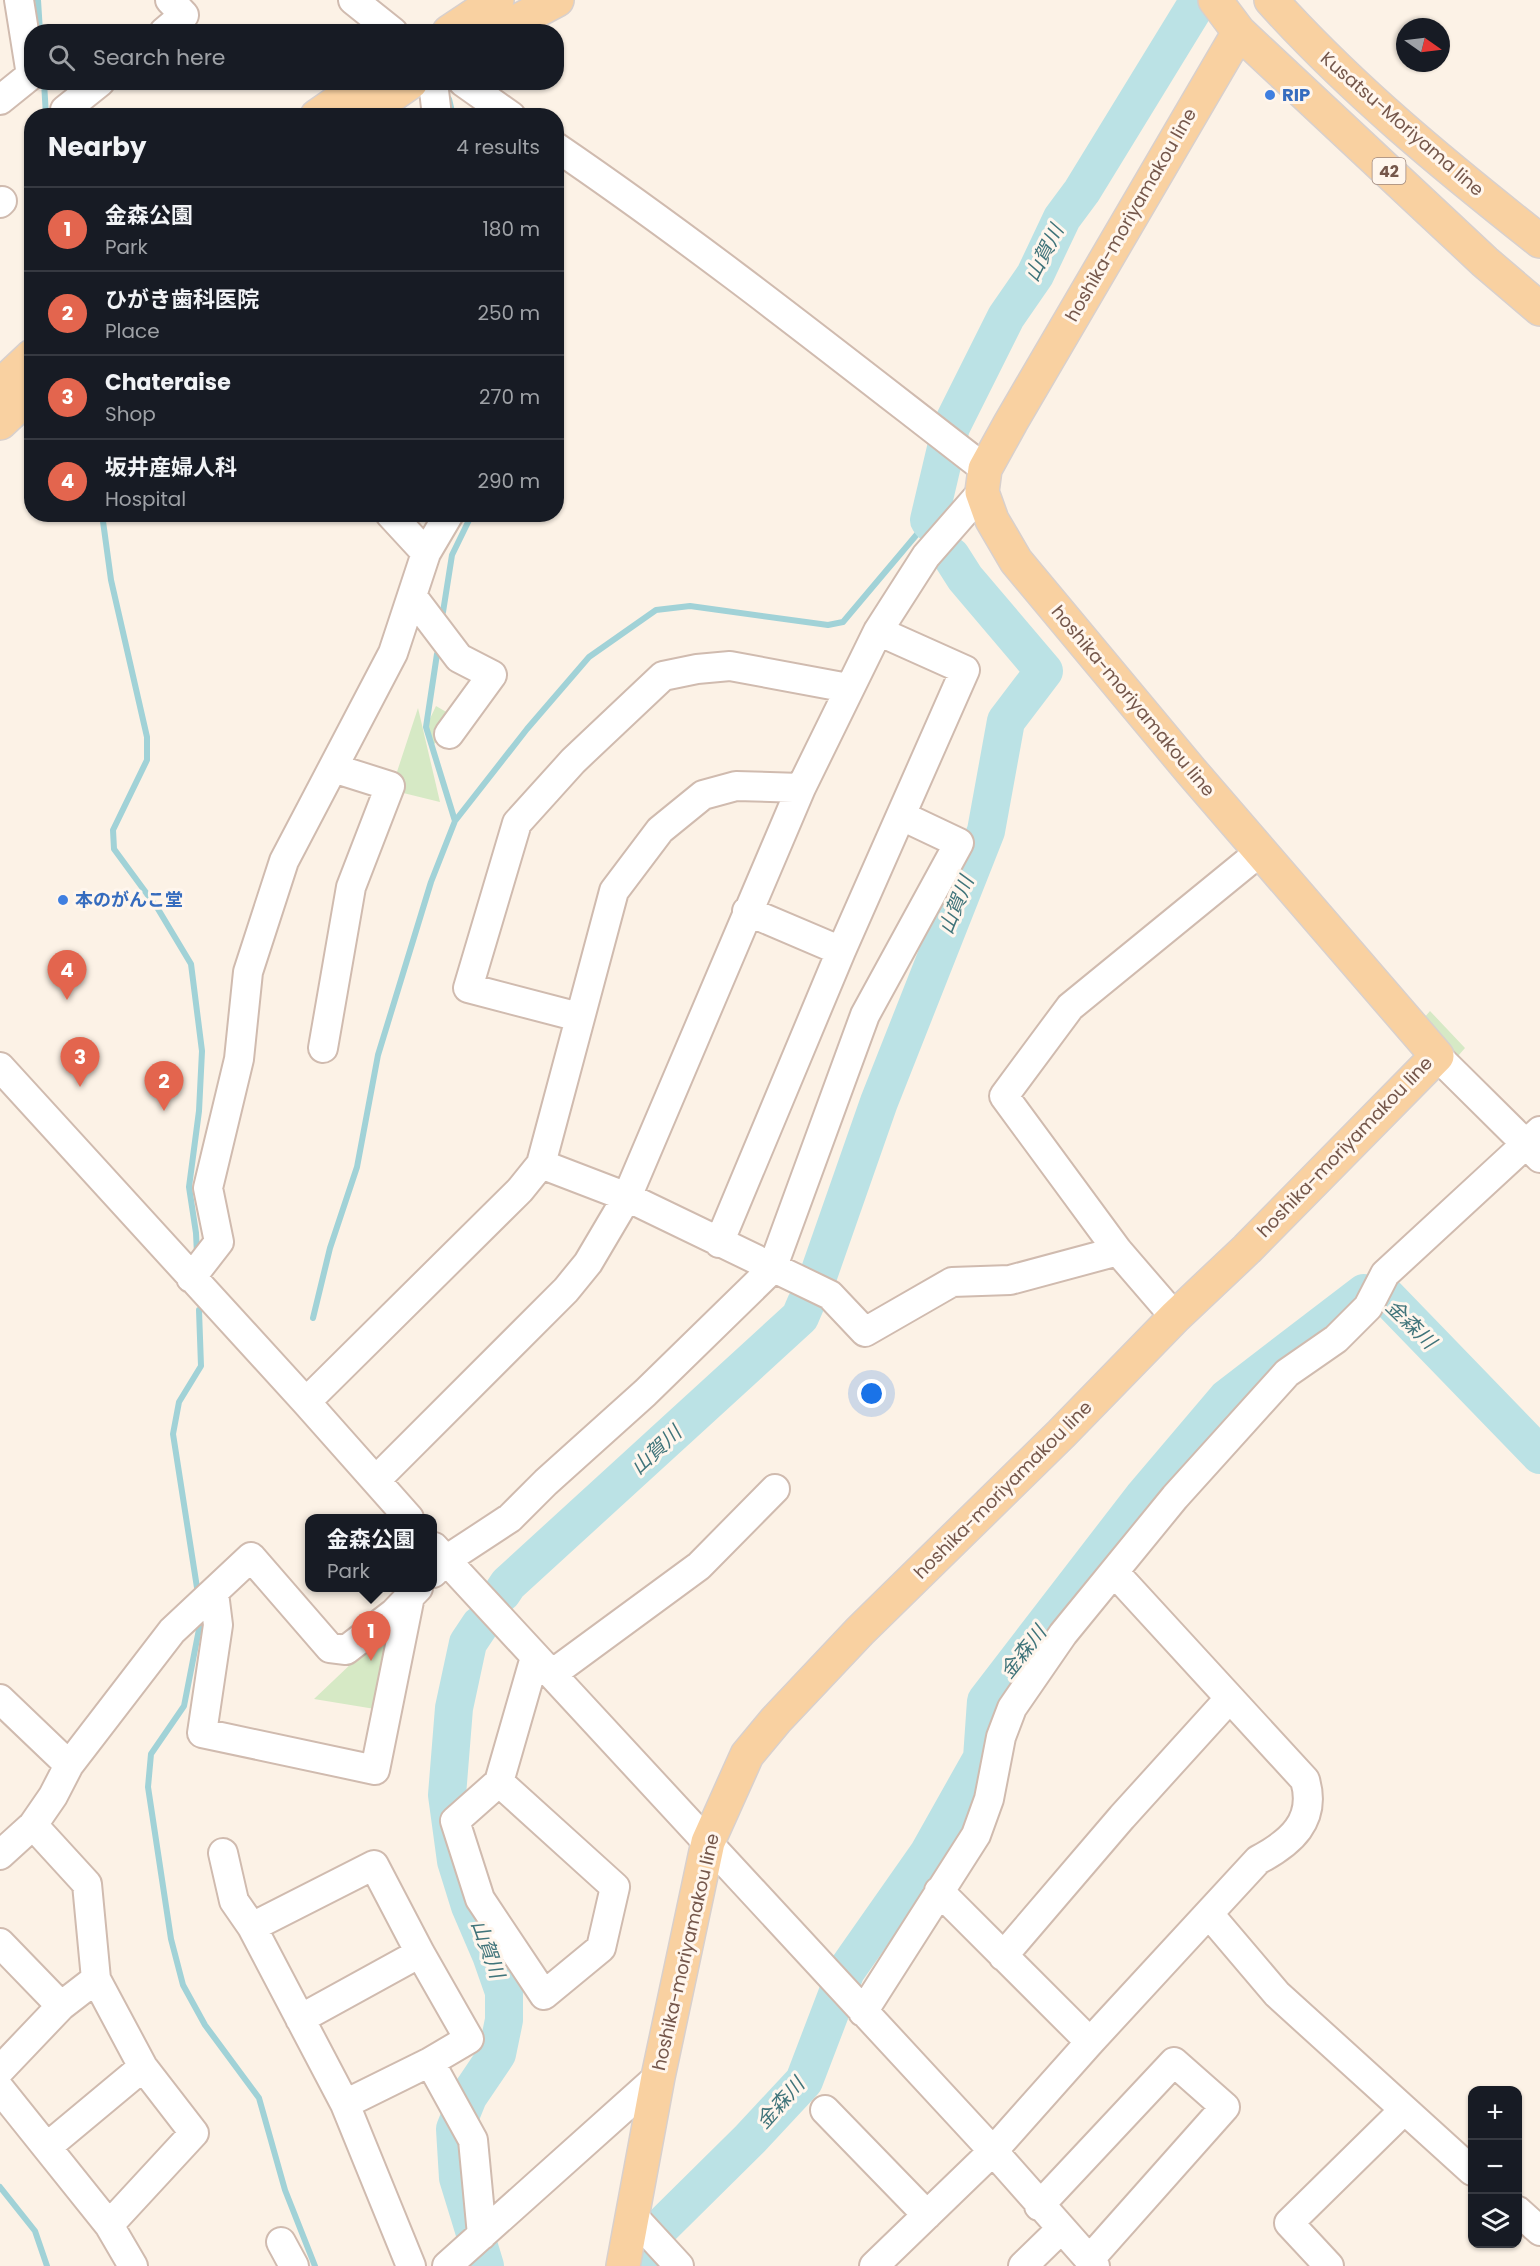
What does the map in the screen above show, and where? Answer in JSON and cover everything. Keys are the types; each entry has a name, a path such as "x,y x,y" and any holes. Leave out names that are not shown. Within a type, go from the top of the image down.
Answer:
{"main road":[{"path":"461,24 496,0"},
{"path":"512,24 557,0"},
{"name":"42","path":"1215,0 1239,32 1485,262 1540,309"},
{"name":"Kusatsu-Moriyama line","path":"1271,0 1303,36 1384,113 1439,161 1535,228"},
{"name":"hoshika-moriyamakou line","path":"622,2266 658,2077 708,1842 747,1755 776,1720 860,1631 1061,1434 1175,1317 1247,1249 1437,1056 1191,771 1016,561 992,520 983,480 1083,298 1239,32"},
{"path":"329,108 354,90"},
{"path":"374,108 399,90"},
{"path":"0,423 9,384 24,366"}],"street":[{"path":"19,0 24,31"},
{"path":"170,0 184,15 173,24"},
{"path":"353,0 383,24"},
{"path":"0,100 24,81"},
{"path":"68,108 90,90"},
{"path":"434,90 436,108"},
{"path":"474,90 500,108"},
{"path":"376,1480 566,1290 588,1263 627,1197 747,911 801,788 849,688 878,631 926,556 983,480 818,339 564,152"},
{"path":"397,522 426,553"},
{"path":"191,1278 219,1242 208,1188 239,1059 248,972 284,861 393,653 426,553 444,522"},
{"path":"412,596 459,658 492,675 449,734"},
{"path":"719,1243 840,951 965,670 878,631"},
{"path":"579,1017 468,988 517,824 573,761 663,676 697,669 730,666 849,688"},
{"path":"323,1048 351,886 390,786 333,768"},
{"path":"306,1402 520,1190 541,1164 614,891 660,830 703,795 736,786 801,788"},
{"path":"902,816 959,843 865,1015 772,1269 645,1394 546,1482 510,1518 437,1560 543,1666 708,1842 993,2151 1039,2205 1092,2263 1225,2107 1174,2062 1039,2205"},
{"path":"1175,1317 1118,1251 1004,1096 1070,1007 1261,851"},
{"path":"747,911 840,951"},
{"path":"863,2012 976,1835 989,1799 1000,1737 1012,1708 1063,1634 1175,1497 1287,1373 1336,1339 1368,1307 1385,1274 1535,1144 1437,1056"},
{"path":"0,1067 406,1514"},
{"path":"541,1164 627,1197 830,1296 865,1332 952,1282 1010,1280 1118,1251"},
{"path":"499,1782 615,1887 601,1948 544,1995 480,1899 455,1821 499,1782 543,1666 699,1566 775,1489"},
{"path":"0,1855 33,1825 53,1796 69,1765 172,1631 251,1557 330,1648 346,1650 394,1613 414,1592"},
{"path":"874,2266 993,2151 1258,1860 1281,1848 1296,1833 1307,1809 1309,1793 1305,1780 1114,1574"},
{"path":"202,1604 218,1624 202,1733 375,1770 414,1592"},
{"path":"0,1699 69,1765"},
{"path":"1003,1956 1122,1817 1229,1699"},
{"path":"33,1825 87,1884 96,1979 143,2067 194,2133 109,2225"},
{"path":"223,1853 234,1901 252,1927 345,2104 411,2266"},
{"path":"252,1927 374,1865 468,2039 430,2062 345,2104"},
{"path":"939,1891 1090,2042"},
{"path":"1209,1914 1277,1994 1468,2167"},
{"path":"0,1943 61,2006"},
{"path":"300,2019 420,1953"},
{"path":"0,2070 61,2006 96,1979"},
{"path":"430,2062 473,2140 482,2235"},
{"path":"47,2147 143,2067"},
{"path":"447,2266 658,2077"},
{"path":"0,2089 109,2225 133,2266"},
{"path":"825,2110 927,2215"},
{"path":"1329,2266 1288,2223 1404,2110"},
{"path":"632,2215 679,2266"},
{"path":"1522,2215 1540,2231"},
{"path":"1023,2266 1061,2229"}],"green space":[{"path":"436,706 460,720 432,746 426,727"},
{"path":"418,708 440,802 391,790"},
{"path":"1430,1011 1465,1048 1452,1063 1418,1025"},
{"path":"394,1623 381,1710 314,1699"}],"waterway":[{"path":"38,0 40,24"},
{"name":"山賀川","path":"931,523 929,520 951,427 1006,317 1035,275 1062,218 1082,191 1199,0"},
{"path":"44,90 46,108"},
{"path":"449,99 451,108"},
{"path":"313,1318 330,1248 357,1167 378,1055 431,882 455,821 527,729 589,657 656,610 690,606 828,625 843,622 929,520"},
{"path":"103,522 111,580 147,737 147,760 113,830 114,849 158,909 191,964 202,1051 199,1111 189,1187 197,1254"},
{"path":"443,612 452,555 468,522"},
{"name":"山賀川","path":"816,1282 879,1102 986,831 1006,721 1044,671 965,578 951,556"},
{"path":"437,654 426,727 455,821"},
{"name":"金森川","path":"653,2266 643,2255 661,2227 750,2139 804,2081 846,1971 928,1854 982,1758 986,1701 1143,1497 1227,1398 1364,1293 1387,1297 1540,1455"},
{"name":"山賀川","path":"502,1593 508,1584 800,1317 806,1303"},
{"path":"198,1594 173,1434 179,1402 201,1366 199,1310"},
{"path":"201,1619 184,1706 151,1754 148,1787 171,1939 183,1985 205,2025 259,2098 285,2190 315,2266"},
{"name":"山賀川","path":"480,1625 468,1643 454,1708 447,1795 456,1861 470,1906 504,1992 504,2020 497,2054 468,2097 455,2129 458,2178 485,2266"},
{"path":"0,2187 35,2231 47,2266"}],"place":[{"name":"RIP","path":"1270,95"},
{"name":"本のがんこ堂","path":"63,900"},
{"name":"坂井産婦人科","path":"67,1000"},
{"name":"Chateraise","path":"80,1087"},
{"name":"ひがき歯科医院","path":"164,1111"},
{"name":"金森公園","path":"371,1661"}]}
